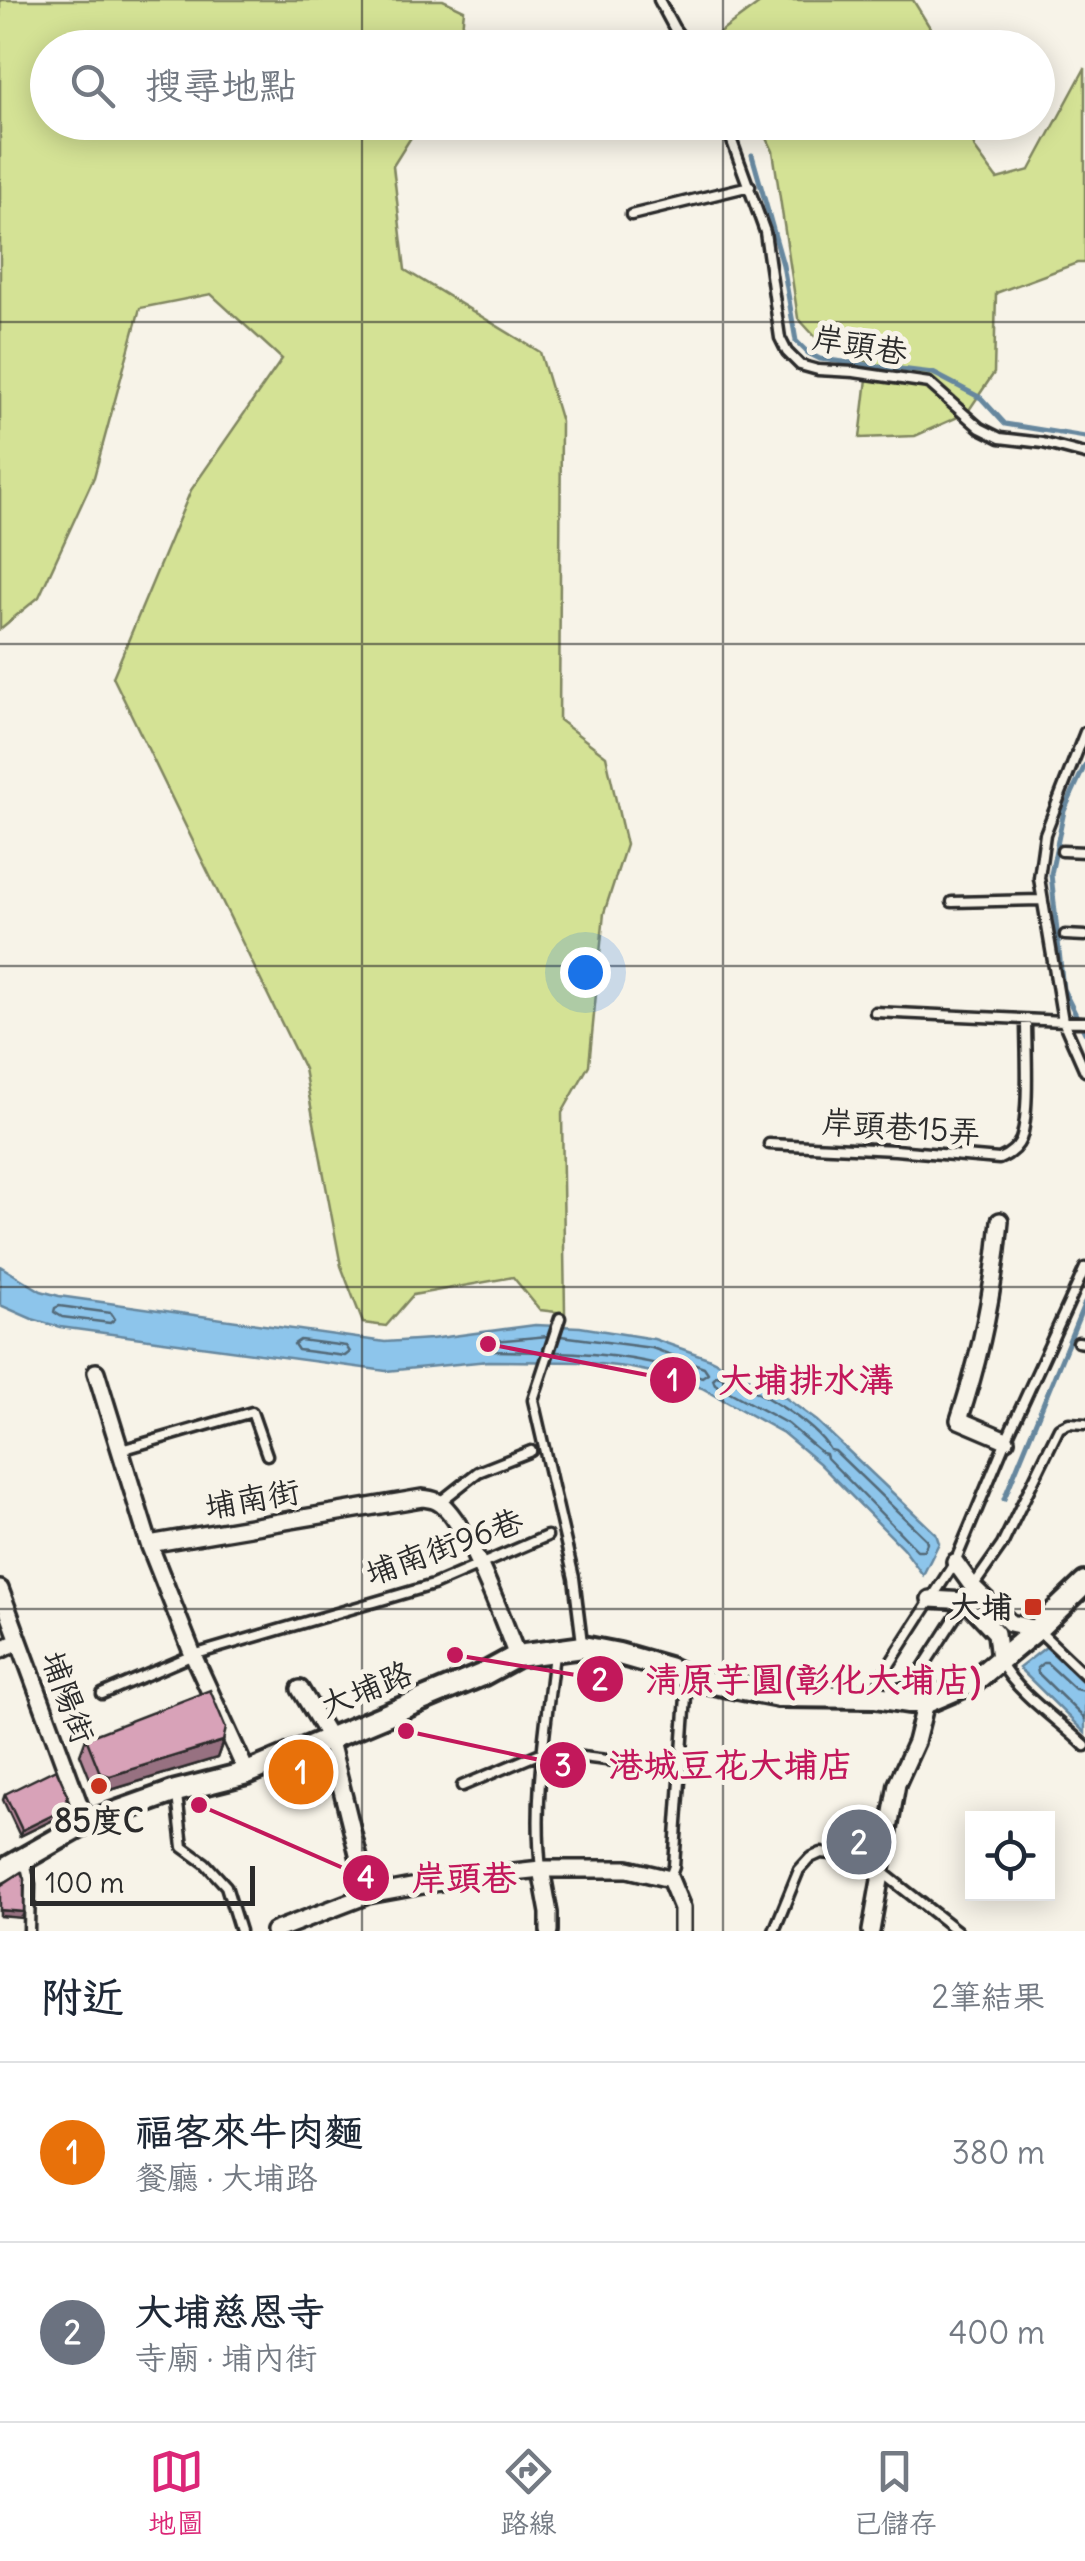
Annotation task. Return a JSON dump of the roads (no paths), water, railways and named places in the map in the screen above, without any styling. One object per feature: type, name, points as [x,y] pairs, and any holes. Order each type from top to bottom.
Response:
[{"type":"main road","name":"大埔路","points":[[0,1872],[86,1823],[176,1790],[247,1773],[484,1674],[517,1656],[583,1648],[668,1668],[688,1678],[778,1696],[926,1702],[973,1682],[1085,1583]]},
{"type":"street","points":[[1000,1221],[982,1341],[959,1420],[1006,1440]]},
{"type":"street","points":[[96,1372],[149,1544],[193,1655],[247,1773]]},
{"type":"street","name":"埔南街","points":[[149,1544],[422,1498],[440,1502]]},
{"type":"street","points":[[440,1502],[480,1563],[517,1656]]},
{"type":"street","points":[[955,1562],[969,1594],[996,1634],[999,1658]]},
{"type":"street","name":"埔陽街","points":[[0,1588],[86,1823]]},
{"type":"street","points":[[930,1599],[969,1594],[1010,1623],[1036,1629]]},
{"type":"street","points":[[0,1650],[19,1641]]},
{"type":"street","points":[[300,1689],[330,1737],[368,1895]]},
{"type":"street","points":[[871,1931],[897,1784],[916,1742],[926,1702]]},
{"type":"street","points":[[541,1869],[549,1913],[548,1931]]},
{"type":"street","points":[[274,1931],[309,1923],[368,1895],[541,1869],[628,1869],[670,1879],[682,1908],[682,1931]]},
{"type":"lane","points":[[660,0],[676,30]]},
{"type":"lane","name":"岸頭巷","points":[[733,140],[765,232],[780,338],[800,365],[929,383],[980,428],[1000,438],[1043,442],[1085,454]]},
{"type":"lane","points":[[631,214],[750,186]]},
{"type":"lane","points":[[1085,732],[1045,834],[1039,878],[1062,1021],[1085,1071]]},
{"type":"lane","points":[[1062,850],[1085,852]]},
{"type":"lane","points":[[952,902],[1042,900]]},
{"type":"lane","points":[[1065,935],[1085,936]]},
{"type":"lane","points":[[875,1012],[1085,1022]]},
{"type":"lane","name":"岸頭巷15弄","points":[[769,1144],[999,1160],[1020,1142],[1026,1020]]},
{"type":"lane","points":[[876,1697],[882,1676],[955,1562],[1085,1268]]},
{"type":"lane","points":[[560,1318],[533,1400],[574,1578],[583,1648]]},
{"type":"lane","points":[[121,1450],[252,1412],[267,1455]]},
{"type":"lane","points":[[876,1697],[909,1685],[1002,1545],[1059,1428],[1069,1423],[1085,1424]]},
{"type":"lane","points":[[440,1502],[478,1472],[532,1451]]},
{"type":"lane","name":"埔南街96巷","points":[[102,1694],[193,1655],[433,1584],[547,1536]]},
{"type":"lane","points":[[1036,1629],[1085,1675]]},
{"type":"lane","points":[[541,1869],[538,1842],[543,1752],[555,1650]]},
{"type":"lane","points":[[999,1658],[1011,1681],[1085,1746]]},
{"type":"lane","points":[[670,1879],[688,1678]]},
{"type":"lane","points":[[462,1786],[543,1752],[622,1762]]},
{"type":"lane","points":[[176,1790],[182,1847],[205,1863],[226,1886],[240,1931]]},
{"type":"lane","points":[[774,1931],[799,1870],[821,1853],[882,1872],[957,1931]]},
{"type":"lane","points":[[24,1857],[30,1884],[28,1931]]},
{"type":"water","points":[[0,1266],[41,1291],[59,1296],[385,1342],[535,1325],[580,1327],[654,1339],[708,1358],[779,1393],[817,1421],[936,1534],[939,1543],[923,1575],[903,1548],[819,1463],[783,1433],[702,1388],[667,1375],[581,1362],[488,1361],[386,1371],[60,1327],[0,1305]]},
{"type":"water","points":[[1046,1647],[1085,1684],[1085,1733],[1019,1668]]},
{"type":"waterway","points":[[752,155],[783,265],[796,341],[808,353],[820,359],[933,373],[981,398],[1005,424],[1085,437]]},
{"type":"waterway","points":[[1085,765],[1064,811],[1051,874],[1063,989],[1085,1033]]},
{"type":"waterway","points":[[1004,1499],[1085,1302]]},
{"type":"place","name":"大埔排水溝","points":[[488,1344]]},
{"type":"place","name":"大埔","points":[[1033,1607]]},
{"type":"place","name":"清原芋圓(彰化大埔店)","points":[[455,1655]]},
{"type":"place","name":"港城豆花大埔店","points":[[406,1731]]},
{"type":"place","name":"福客來牛肉麵","points":[[301,1772]]},
{"type":"place","name":"85度C","points":[[99,1786]]},
{"type":"place","name":"岸頭巷","points":[[199,1805]]},
{"type":"place","name":"大埔慈恩寺","points":[[859,1842]]}]
